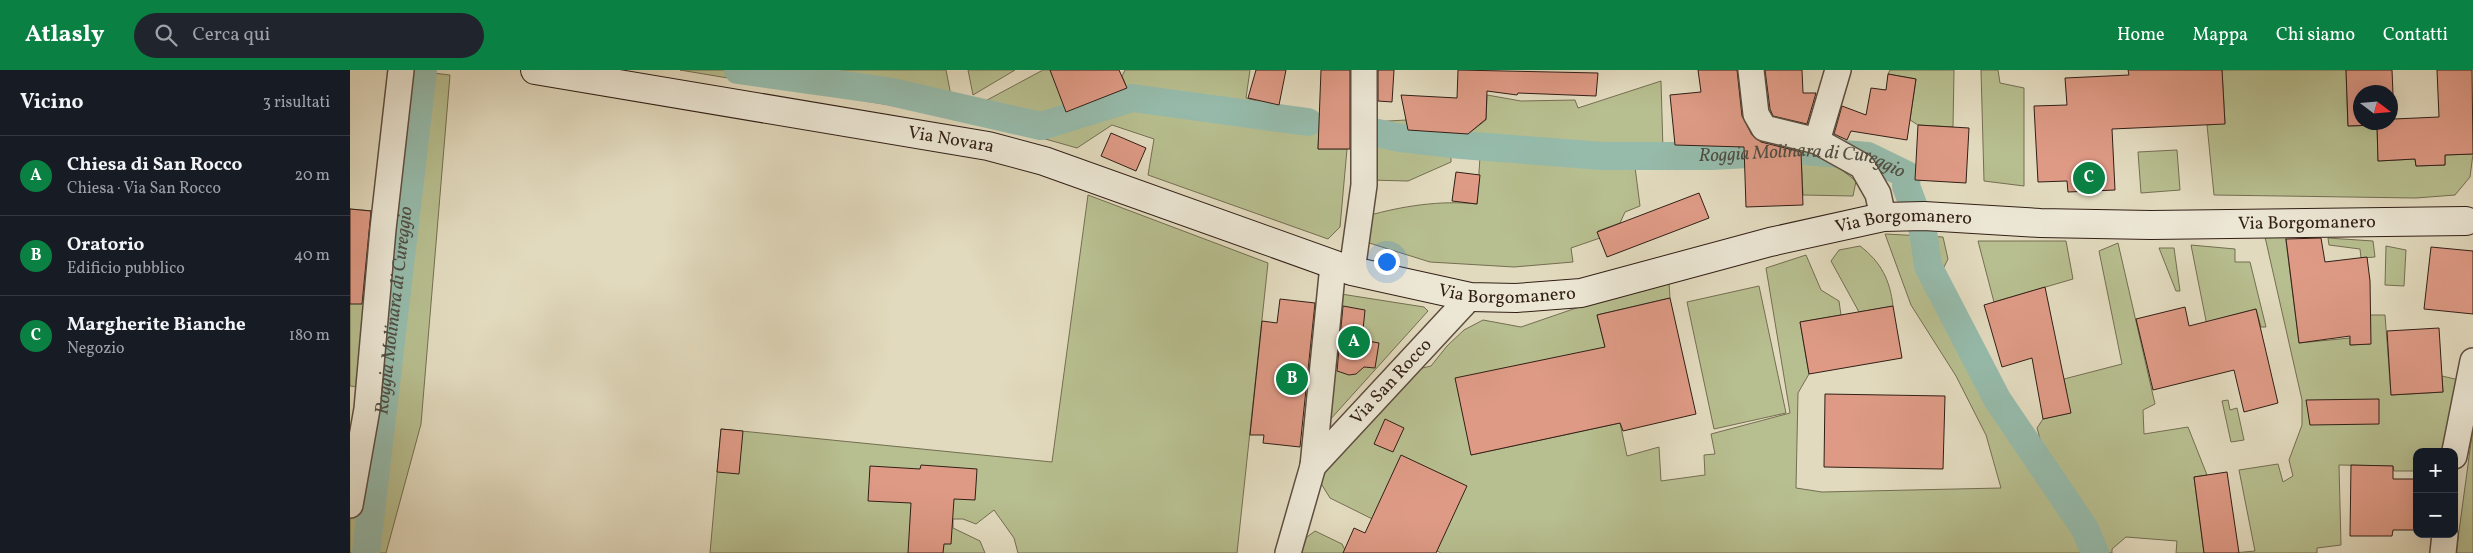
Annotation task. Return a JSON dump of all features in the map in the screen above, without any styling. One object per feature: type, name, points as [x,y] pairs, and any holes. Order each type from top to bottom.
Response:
[{"type":"main road","name":"Via Novara","points":[[535,70],[988,146],[1044,161],[1343,268]]},
{"type":"main road","name":"Via Borgomanero","points":[[1343,268],[1470,297],[1516,298],[1581,293],[1770,242],[1903,217],[2040,223],[2151,225],[2471,221]]},
{"type":"street","points":[[350,505],[366,409],[400,70]]},
{"type":"street","name":"Via San Rocco","points":[[1288,553],[1314,466],[1343,268],[1364,185],[1364,70]]},
{"type":"street","points":[[1751,70],[1756,114],[1764,128],[1823,144],[1862,166],[1878,194],[1903,217]]},
{"type":"street","points":[[1823,144],[1838,70]]},
{"type":"street","name":"Via San Rocco","points":[[1314,466],[1470,297]]},
{"type":"street","points":[[2456,448],[2473,361]]},
{"type":"street","points":[[2443,553],[2445,538]]},
{"type":"green space","points":[[408,70],[450,75],[421,424],[386,553],[350,553],[350,476],[368,478]]},
{"type":"green space","points":[[680,70],[946,70],[955,116]]},
{"type":"green space","points":[[968,70],[1015,70],[973,95]]},
{"type":"green space","points":[[1043,70],[1050,70],[1067,112],[1127,88],[1122,76],[1125,70],[1250,70],[1246,98],[1271,105],[1320,114],[1318,149],[1347,149],[1340,227],[1328,239],[1148,175],[1154,139],[1112,125],[1077,148],[975,119],[976,106]]},
{"type":"green space","points":[[1890,70],[1954,70],[1953,127],[1918,125],[1910,120],[1916,79],[1888,74]]},
{"type":"green space","points":[[1981,70],[1998,70],[2000,83],[2024,88],[2024,186],[1984,181]]},
{"type":"green space","points":[[2222,70],[2346,70],[2348,126],[2353,126],[2353,130],[2377,130],[2378,161],[2415,159],[2416,166],[2445,165],[2445,155],[2473,154],[2470,177],[2455,195],[2416,198],[2214,195],[2207,125],[2225,123]]},
{"type":"green space","points":[[1661,81],[1663,150],[1680,151],[1683,168],[1635,167],[1640,206],[1625,212],[1620,223],[1598,231],[1600,238],[1571,248],[1573,262],[1514,267],[1430,262],[1366,242],[1367,216],[1394,209],[1422,205],[1477,204],[1481,141],[1451,147],[1451,162],[1408,181],[1369,180],[1371,122],[1406,120],[1408,130],[1468,134],[1486,120],[1487,95],[1521,101],[1575,100],[1578,108]]},
{"type":"green space","points":[[1770,141],[1810,145],[1856,181],[1853,196],[1803,195],[1801,155],[1770,156]]},
{"type":"green space","points":[[2177,150],[2180,190],[2141,193],[2138,152]]},
{"type":"green space","points":[[1088,195],[1268,263],[1237,553],[1018,553],[1014,538],[994,510],[976,524],[963,519],[953,519],[953,528],[980,541],[985,553],[710,553],[721,429],[1052,462]]},
{"type":"green space","points":[[350,209],[373,211],[360,387],[350,386]]},
{"type":"green space","points":[[2285,233],[2299,343],[2350,338],[2350,345],[2370,344],[2370,315],[2385,315],[2391,395],[2443,392],[2442,376],[2459,380],[2448,448],[2413,448],[2413,471],[2394,471],[2393,466],[2339,465],[2341,545],[2317,548],[2317,553],[2233,553],[2255,551],[2239,470],[2278,464],[2283,482],[2293,476],[2289,460],[2302,425],[2302,400],[2265,237]]},
{"type":"green space","points":[[1885,234],[1943,237],[1948,259],[1939,277],[1950,319],[1989,401],[2021,439],[2067,519],[2085,507],[2044,453],[2037,428],[2043,419],[2070,413],[2064,379],[2122,364],[2099,251],[2118,243],[2155,404],[2143,410],[2144,434],[2188,427],[2207,475],[2194,477],[2204,553],[2176,553],[2177,541],[2126,537],[2112,549],[2112,553],[1441,553],[1330,498],[1317,477],[1414,370],[1431,366],[1447,346],[1464,330],[1483,320],[1521,327],[1585,305],[1669,283],[1670,298],[1597,315],[1605,347],[1471,455],[1620,423],[1627,456],[1659,447],[1661,481],[1705,475],[1704,455],[1715,454],[1711,434],[1790,413],[1766,268],[1806,255],[1821,290],[1839,301],[1841,315],[1800,322],[1809,374],[1798,393],[1796,488],[1822,492],[2001,488],[1986,435],[1956,376],[1911,305]]},
{"type":"green space","points":[[2328,238],[2373,241],[2375,257],[2361,258],[2360,249],[2329,245]]},
{"type":"green space","points":[[1978,241],[2066,241],[2073,279],[1994,302]]},
{"type":"green space","points":[[2191,245],[2235,249],[2235,262],[2250,262],[2266,327],[2261,327],[2256,309],[2222,318],[2214,361]]},
{"type":"green space","points":[[1860,246],[1874,258],[1883,272],[1890,288],[1893,306],[1859,312],[1831,261],[1839,250]]},
{"type":"green space","points":[[2386,246],[2406,250],[2404,286],[2385,285]]},
{"type":"green space","points":[[2159,248],[2174,248],[2180,291],[2176,291]]},
{"type":"green space","points":[[1759,286],[1786,413],[1714,429],[1687,302]]},
{"type":"green space","points":[[1341,294],[1424,307],[1428,311],[1328,422]]},
{"type":"green space","points":[[2228,400],[2230,410],[2237,408],[2244,440],[2231,442],[2222,401]]},
{"type":"green space","points":[[2473,428],[2473,553],[2456,553]]},
{"type":"green space","points":[[1315,531],[1342,544],[1345,550],[1343,553],[1294,553],[1295,546]]},
{"type":"building","points":[[1050,70],[1119,70],[1127,88],[1066,112]]},
{"type":"building","points":[[1256,70],[1286,70],[1279,105],[1248,98]]},
{"type":"building","points":[[1321,70],[1350,70],[1350,149],[1318,149]]},
{"type":"building","points":[[1378,70],[1394,70],[1392,102],[1378,101]]},
{"type":"building","points":[[1458,70],[1598,73],[1596,96],[1518,93],[1517,95],[1487,91],[1486,119],[1468,134],[1408,130],[1401,95],[1457,98]]},
{"type":"building","points":[[1698,70],[1737,70],[1742,116],[1752,135],[1761,142],[1801,152],[1803,205],[1746,207],[1744,147],[1675,145],[1670,95],[1701,92]]},
{"type":"building","points":[[1765,70],[1802,70],[1803,93],[1816,93],[1807,124],[1773,116],[1770,109]]},
{"type":"building","points":[[2128,70],[2222,70],[2225,124],[2112,129],[2115,190],[2068,192],[2067,181],[2038,182],[2034,106],[2067,105],[2065,78],[2129,75]]},
{"type":"building","points":[[2346,70],[2392,70],[2393,85],[2353,85],[2353,126],[2348,126]]},
{"type":"building","points":[[2437,70],[2472,70],[2473,154],[2445,155],[2445,165],[2416,166],[2415,159],[2378,161],[2377,130],[2398,130],[2398,119],[2439,117]]},
{"type":"building","points":[[1888,74],[1916,79],[1907,140],[1851,131],[1847,140],[1834,134],[1842,106],[1866,115],[1871,88],[1886,90]]},
{"type":"building","points":[[1918,125],[1969,128],[1966,183],[1915,180]]},
{"type":"building","points":[[1111,133],[1146,148],[1136,171],[1101,156]]},
{"type":"building","points":[[1456,172],[1480,175],[1477,204],[1452,201]]},
{"type":"building","points":[[1699,193],[1709,218],[1607,257],[1597,232]]},
{"type":"building","points":[[350,209],[371,211],[362,304],[350,304]]},
{"type":"building","points":[[2321,238],[2325,262],[2367,257],[2370,281],[2371,344],[2350,345],[2350,336],[2299,343],[2286,239]]},
{"type":"building","points":[[2431,247],[2473,251],[2473,314],[2424,309]]},
{"type":"building","points":[[2045,287],[2071,413],[2043,419],[2032,358],[2002,367],[1984,305]]},
{"type":"building","points":[[1670,298],[1696,414],[1623,431],[1620,423],[1471,455],[1455,378],[1605,347],[1597,315]]},
{"type":"building","points":[[1280,299],[1315,303],[1300,447],[1263,443],[1264,435],[1250,435],[1262,321],[1277,323]]},
{"type":"building","points":[[1343,306],[1365,310],[1362,340],[1379,343],[1375,368],[1364,367],[1356,374],[1349,375],[1337,371]]},
{"type":"building","points":[[1893,306],[1902,358],[1809,374],[1800,322]]},
{"type":"building","points":[[2185,307],[2189,326],[2256,309],[2278,403],[2244,412],[2234,370],[2153,390],[2136,319]]},
{"type":"building","points":[[2439,328],[2443,392],[2391,395],[2387,331]]},
{"type":"building","points":[[1825,394],[1945,396],[1943,469],[1824,467]]},
{"type":"building","points":[[2379,399],[2379,424],[2310,425],[2306,400]]},
{"type":"building","points":[[1385,419],[1404,428],[1393,452],[1374,444]]},
{"type":"building","points":[[721,429],[743,431],[739,474],[717,472]]},
{"type":"building","points":[[1401,455],[1467,486],[1436,553],[1343,553],[1354,528],[1365,533]]},
{"type":"building","points":[[921,465],[977,469],[975,500],[954,499],[951,544],[944,544],[943,553],[908,553],[911,503],[868,501],[870,466],[920,469]]},
{"type":"building","points":[[2351,465],[2393,466],[2393,479],[2413,479],[2413,530],[2393,530],[2392,536],[2350,536]]},
{"type":"building","points":[[2227,472],[2239,553],[2204,553],[2194,477]]},
{"type":"waterway","name":"Roggia Molinara di Cureggio","points":[[366,553],[423,70]]},
{"type":"waterway","name":"Roggia Molinara di Cureggio","points":[[738,70],[887,91],[1041,126],[1132,98],[1308,122]]},
{"type":"waterway","name":"Roggia Molinara di Cureggio","points":[[1359,129],[1400,138],[1461,145],[1602,156],[1713,156],[1804,151],[1868,156],[1907,175],[1906,186],[1923,231],[1928,266],[1997,399],[2085,529],[2095,553]]},
{"type":"place","name":"Margherite Bianche","points":[[2089,178]]},
{"type":"place","name":"Chiesa di San Rocco","points":[[1354,342]]},
{"type":"place","name":"Oratorio","points":[[1292,379]]}]
